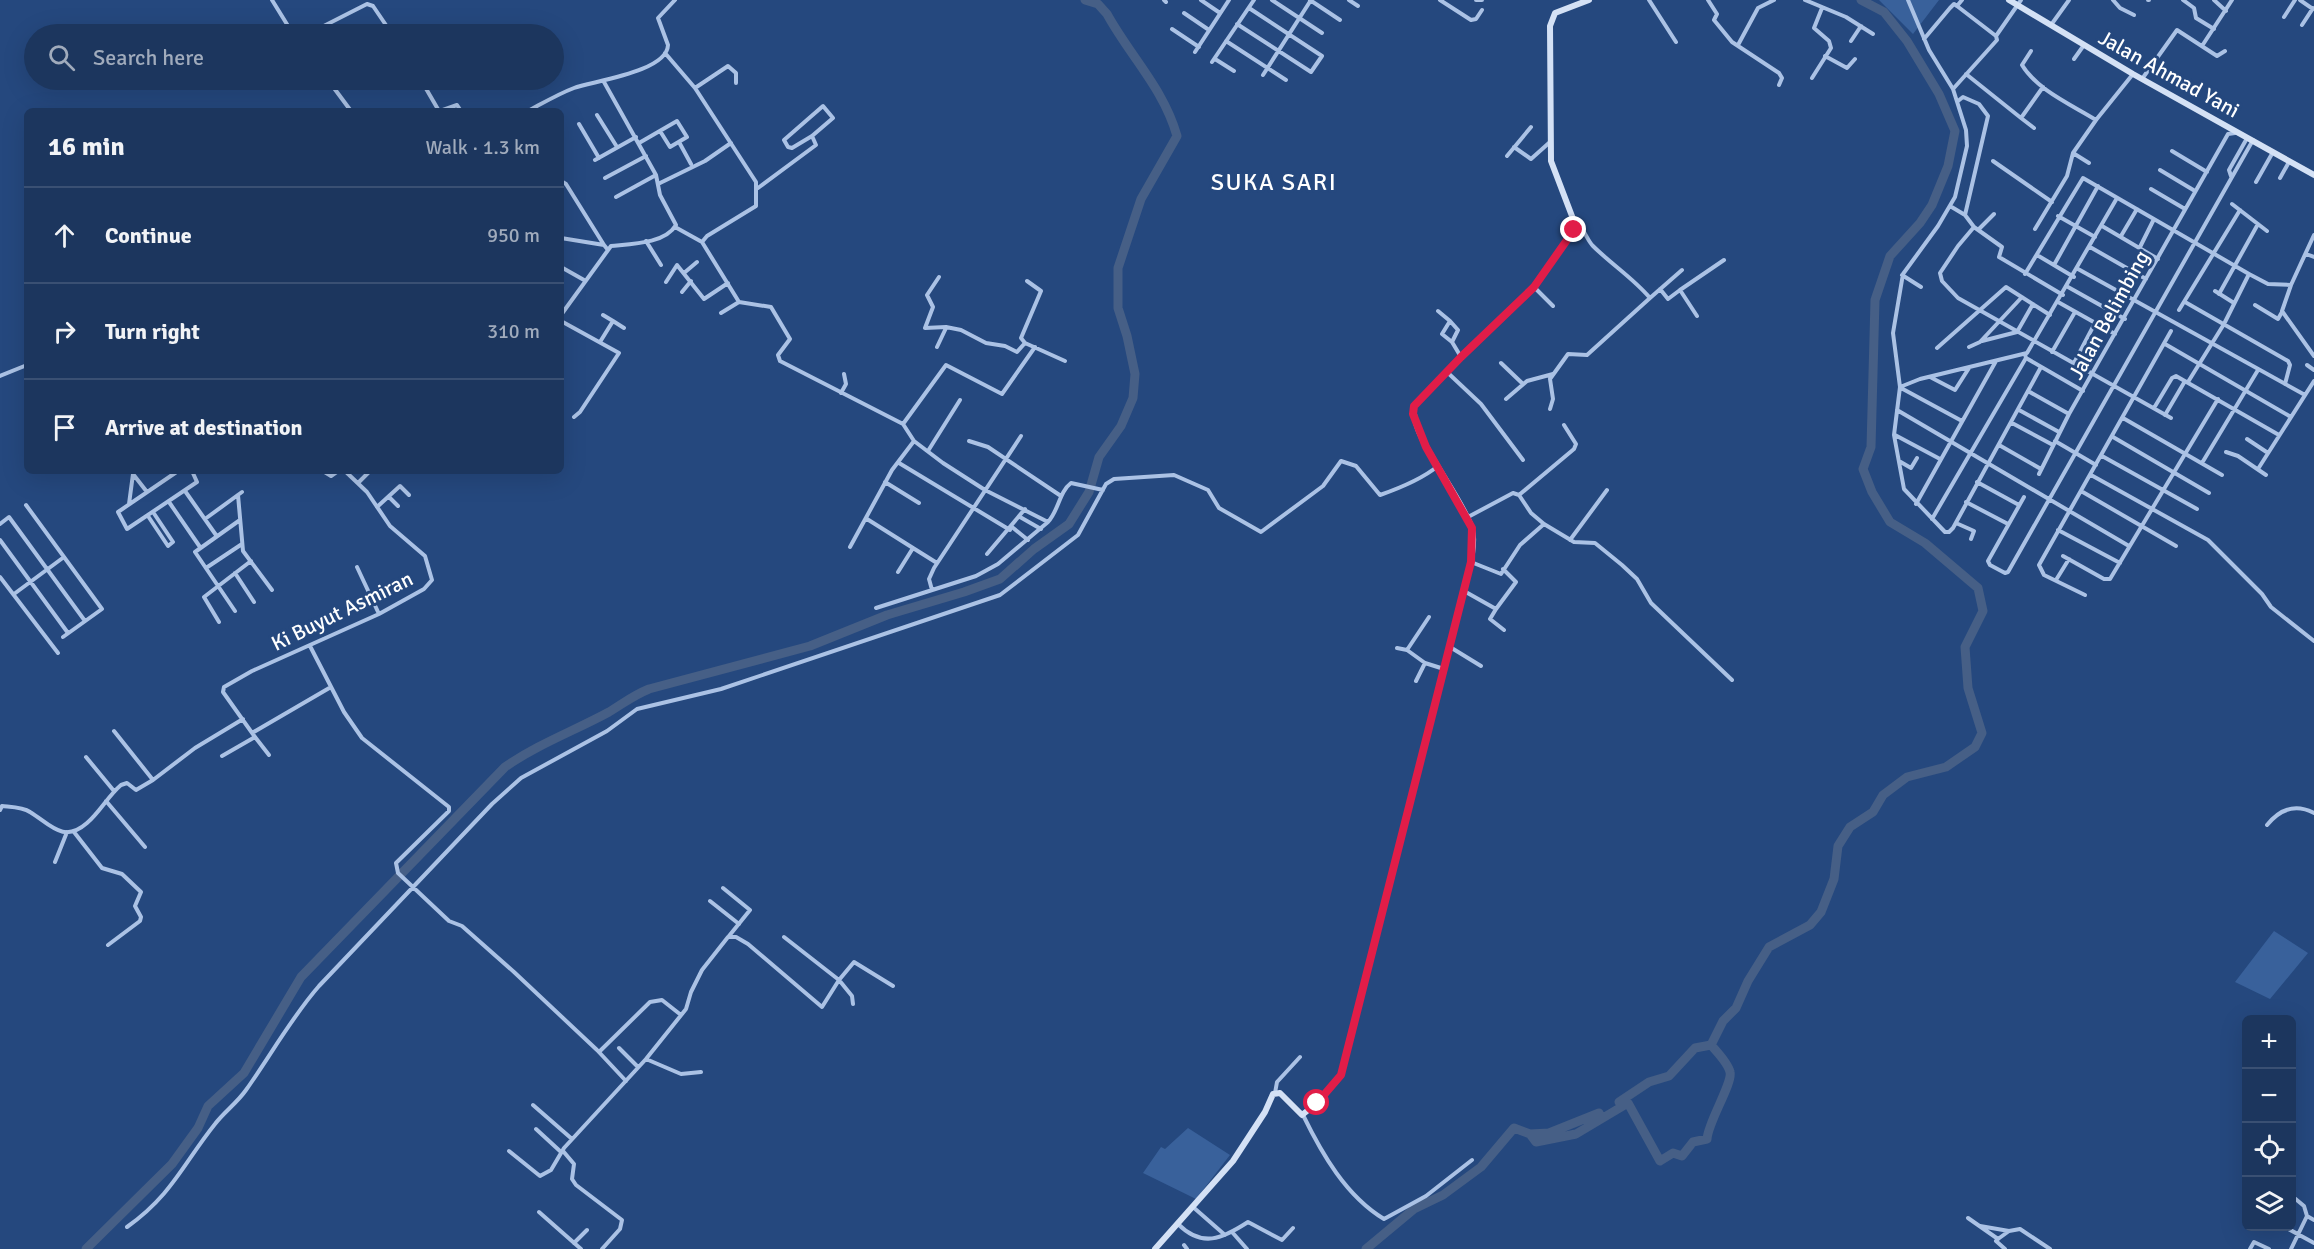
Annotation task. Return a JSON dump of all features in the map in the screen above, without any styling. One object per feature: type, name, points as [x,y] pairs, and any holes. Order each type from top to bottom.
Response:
[{"type":"street","points":[[272,0],[288,24]]},
{"type":"street","points":[[534,108],[576,87],[604,82],[635,72],[664,53],[668,45],[658,18],[675,0]]},
{"type":"street","points":[[1201,0],[1220,13]]},
{"type":"street","points":[[1195,52],[1229,0]]},
{"type":"street","points":[[1234,71],[1213,60],[1254,0]]},
{"type":"street","points":[[1272,0],[1322,33]]},
{"type":"street","points":[[1263,75],[1310,0],[1340,20]]},
{"type":"street","points":[[1349,0],[1359,6]]},
{"type":"street","points":[[1440,0],[1471,20],[1476,19],[1482,10]]},
{"type":"street","points":[[1476,0],[1482,0]]},
{"type":"street","points":[[1589,0],[1555,13],[1551,20],[1551,161],[1575,224],[1582,228],[1594,247],[1632,278],[1650,298]]},
{"type":"street","points":[[1649,0],[1676,42]]},
{"type":"street","points":[[1708,0],[1717,14],[1714,20],[1729,39],[1779,74],[1782,78],[1779,85]]},
{"type":"street","points":[[1738,45],[1758,8],[1774,0]]},
{"type":"street","points":[[1805,0],[1874,34]]},
{"type":"street","points":[[1908,0],[1924,39],[1953,89],[1966,130],[1967,146],[1955,197],[1938,226],[1902,275],[1893,333],[1900,387],[1894,435],[1904,489],[1916,504],[1947,533],[1956,523],[2042,368]]},
{"type":"street","points":[[1958,6],[1962,0]]},
{"type":"street","name":"Jalan Ahmad Yani","points":[[2009,0],[2020,2],[2051,25],[2133,74],[2250,141],[2314,174]]},
{"type":"street","points":[[2051,25],[2069,0]]},
{"type":"street","points":[[2113,0],[2120,8],[2134,15]]},
{"type":"street","points":[[2182,0],[2194,8],[2196,18],[2214,29]]},
{"type":"street","points":[[2214,0],[2226,11]]},
{"type":"street","points":[[2202,46],[2232,0]]},
{"type":"street","points":[[2284,17],[2295,0]]},
{"type":"street","points":[[2300,0],[2313,9],[2302,25]]},
{"type":"street","points":[[1953,89],[1996,40],[1996,36],[2020,2]]},
{"type":"street","points":[[328,24],[367,4],[373,6],[385,24]]},
{"type":"street","points":[[1924,39],[1952,6],[1958,6],[1996,36]]},
{"type":"street","points":[[1237,24],[1311,72],[1322,56],[1249,8]]},
{"type":"street","points":[[1812,78],[1831,44],[1814,28],[1822,8]]},
{"type":"street","points":[[1184,13],[1209,30]]},
{"type":"street","points":[[1851,41],[1861,26]]},
{"type":"street","points":[[1172,29],[1198,47]]},
{"type":"street","points":[[2142,79],[2177,30],[2219,56],[2225,51]]},
{"type":"street","points":[[1226,41],[1286,80]]},
{"type":"street","points":[[2074,59],[2084,45]]},
{"type":"street","points":[[2031,51],[2022,67],[2043,87],[2096,120]]},
{"type":"street","points":[[664,53],[695,88],[758,188],[755,208],[707,236],[702,242]]},
{"type":"street","points":[[1825,56],[1846,68],[1855,59]]},
{"type":"street","points":[[695,88],[728,66],[736,73],[736,83]]},
{"type":"street","points":[[1966,74],[2034,128]]},
{"type":"street","points":[[2035,229],[2069,172],[2073,153],[2133,74]]},
{"type":"street","points":[[564,310],[584,280],[612,245],[646,241],[670,232],[675,227],[675,221],[660,195],[656,175],[604,82]]},
{"type":"street","points":[[2020,118],[2043,87]]},
{"type":"street","points":[[335,90],[349,108]]},
{"type":"street","points":[[427,90],[437,108]]},
{"type":"street","points":[[1958,101],[1963,97],[1972,99],[1988,116],[1975,182],[1965,215]]},
{"type":"street","points":[[823,106],[832,119],[812,136],[792,148],[788,147],[784,140],[823,106]]},
{"type":"street","points":[[597,115],[617,147]]},
{"type":"street","points":[[639,143],[677,121],[687,137],[670,147],[660,131]]},
{"type":"street","points":[[579,124],[597,159],[636,137]]},
{"type":"street","points":[[1507,156],[1531,127]]},
{"type":"street","name":"Jalan Belimbing","points":[[2039,474],[2069,414],[2125,319],[2229,132],[2250,141]]},
{"type":"street","points":[[758,188],[815,146],[812,136]]},
{"type":"street","points":[[2024,497],[1988,562],[2006,573],[2196,242],[2250,141]]},
{"type":"street","points":[[679,142],[691,164]]},
{"type":"street","points":[[1514,147],[1531,159],[1550,142]]},
{"type":"street","points":[[658,184],[731,144]]},
{"type":"street","points":[[2172,151],[2207,172]]},
{"type":"street","points":[[2256,183],[2273,152]]},
{"type":"street","points":[[2073,153],[2089,163]]},
{"type":"street","points":[[605,178],[646,156]]},
{"type":"street","points":[[1993,161],[2052,202]]},
{"type":"street","points":[[2280,178],[2290,161]]},
{"type":"street","points":[[2160,170],[2195,191]]},
{"type":"street","points":[[616,197],[656,175]]},
{"type":"street","points":[[2025,274],[2082,178],[2268,284],[2291,285]]},
{"type":"street","points":[[564,183],[608,250]]},
{"type":"street","points":[[2054,265],[2078,226],[2098,186]]},
{"type":"street","points":[[2151,189],[2185,209]]},
{"type":"street","points":[[1932,519],[2118,198]]},
{"type":"street","points":[[2232,204],[2267,231]]},
{"type":"street","points":[[1950,206],[1965,215],[1974,227],[2002,248],[1999,257],[2063,295]]},
{"type":"street","points":[[2121,236],[2137,209]]},
{"type":"street","points":[[2179,310],[2240,210]]},
{"type":"street","points":[[1979,230],[1994,214]]},
{"type":"street","points":[[2058,216],[2095,237]]},
{"type":"street","points":[[2140,247],[2154,219]]},
{"type":"street","points":[[1302,1115],[1317,1103],[1341,1075],[1471,562],[1473,540],[1467,517],[1426,447],[1413,410],[1417,402],[1447,371],[1534,287],[1561,252],[1575,224]]},
{"type":"street","points":[[2234,303],[2217,292],[2236,266],[2258,224]]},
{"type":"street","points":[[2102,226],[2158,259]]},
{"type":"street","points":[[675,227],[702,242],[739,302]]},
{"type":"street","points":[[1974,227],[1958,246],[1940,276],[1962,301],[1983,310],[2034,343],[2171,418]]},
{"type":"street","points":[[2256,305],[2278,319],[2314,235]]},
{"type":"street","points":[[564,238],[604,245]]},
{"type":"street","points":[[646,241],[661,265]]},
{"type":"street","points":[[2090,247],[2146,279]]},
{"type":"street","points":[[2306,254],[2314,257]]},
{"type":"street","points":[[2037,255],[2074,277]]},
{"type":"street","points":[[1660,289],[1668,299],[1724,260]]},
{"type":"street","points":[[684,273],[697,262]]},
{"type":"street","points":[[666,282],[677,265],[704,299],[728,284]]},
{"type":"street","points":[[564,269],[584,280]]},
{"type":"street","points":[[2078,269],[2305,395]]},
{"type":"street","points":[[1550,409],[1553,399],[1550,382],[1553,374],[1569,353],[1586,355],[1682,270]]},
{"type":"street","points":[[2165,415],[2224,324],[2249,274]]},
{"type":"street","points":[[1902,275],[1921,287]]},
{"type":"street","points":[[939,277],[927,295],[933,307],[924,326],[929,329],[946,327],[965,331],[986,343],[1005,346],[1017,352],[1025,343]]},
{"type":"street","points":[[682,292],[691,280]]},
{"type":"street","points":[[1027,281],[1041,291],[1021,338],[1025,343],[1065,361]]},
{"type":"street","points":[[2068,286],[2125,319]]},
{"type":"street","points":[[1534,287],[1553,306]]},
{"type":"street","points":[[1937,348],[1983,310],[2006,287],[2050,315]]},
{"type":"street","points":[[1680,290],[1697,315]]},
{"type":"street","points":[[696,302],[701,295]]},
{"type":"street","points":[[1980,342],[2022,297]]},
{"type":"street","points":[[721,313],[739,302],[771,307],[789,337],[778,359],[903,424],[914,441],[985,490],[1048,522]]},
{"type":"street","points":[[2058,302],[2115,334]]},
{"type":"street","points":[[2185,302],[2288,361],[2285,384]]},
{"type":"street","points":[[1970,347],[2017,332],[2033,304]]},
{"type":"street","points":[[1438,311],[1458,329],[1452,342]]},
{"type":"street","points":[[2282,311],[2314,356]]},
{"type":"street","points":[[2052,352],[2075,312]]},
{"type":"street","points":[[603,315],[624,328]]},
{"type":"street","points":[[600,342],[614,321]]},
{"type":"street","points":[[1450,321],[1442,334],[1452,342],[1461,357]]},
{"type":"street","points":[[564,323],[618,351],[618,355],[574,417]]},
{"type":"street","points":[[2073,365],[2095,323]]},
{"type":"street","points":[[937,346],[946,327]]},
{"type":"street","points":[[2085,595],[2044,575],[2039,569],[2058,530],[2113,437],[2171,331]]},
{"type":"street","points":[[2164,344],[2200,362],[2291,417]]},
{"type":"street","points":[[903,424],[946,365],[1002,394],[1035,347]]},
{"type":"street","points":[[1900,387],[1970,367],[2026,356],[2042,368],[2083,391]]},
{"type":"street","points":[[1916,504],[1996,361]]},
{"type":"street","points":[[1501,363],[1523,384]]},
{"type":"street","points":[[2307,365],[2314,370]]},
{"type":"street","points":[[0,376],[24,366]]},
{"type":"street","points":[[1932,377],[1955,390],[1970,367]]},
{"type":"street","points":[[2202,463],[2258,370]]},
{"type":"street","points":[[1447,371],[1473,395],[1523,460]]},
{"type":"street","points":[[841,393],[846,384],[844,374]]},
{"type":"street","points":[[1506,399],[1534,377],[1553,374]]},
{"type":"street","points":[[2154,408],[2172,378],[2176,376],[2280,435]]},
{"type":"street","points":[[2258,469],[2314,381]]},
{"type":"street","points":[[1900,387],[1962,421]]},
{"type":"street","points":[[2028,391],[2069,414]]},
{"type":"street","points":[[2063,556],[2106,580],[2111,578],[2218,399]]},
{"type":"street","points":[[928,451],[960,400]]},
{"type":"street","points":[[1897,410],[2130,546]]},
{"type":"street","points":[[2019,410],[2059,432]]},
{"type":"street","points":[[2123,418],[2222,475]]},
{"type":"street","points":[[2012,423],[2096,465]]},
{"type":"street","points":[[1520,495],[1576,446],[1564,425]]},
{"type":"street","points":[[1894,435],[1940,459]]},
{"type":"street","points":[[932,590],[929,579],[937,563],[1021,436]]},
{"type":"street","points":[[2113,437],[2209,493]]},
{"type":"street","points":[[2247,439],[2268,453]]},
{"type":"street","points":[[850,547],[885,482],[914,441]]},
{"type":"street","points":[[969,441],[988,447],[1004,460],[1062,495]]},
{"type":"street","points":[[1999,445],[2041,469]]},
{"type":"street","points":[[2226,452],[2238,456],[2266,475]]},
{"type":"street","points":[[2102,456],[2197,510]]},
{"type":"street","points":[[1899,460],[1911,468],[1917,458]]},
{"type":"street","points":[[127,1227],[157,1203],[174,1184],[216,1122],[245,1091],[300,1008],[409,886],[513,783],[607,731],[636,709],[720,689],[1000,595],[1078,535],[1106,484],[1121,477],[1148,478],[1174,475],[1208,490],[1217,507],[1259,532],[1319,489],[1341,461],[1356,466],[1380,495],[1413,479],[1422,478],[1438,466]]},
{"type":"street","points":[[899,463],[1028,540]]},
{"type":"street","points":[[129,505],[133,474],[147,492]]},
{"type":"street","points":[[174,474],[118,513],[127,529],[198,481],[194,474]]},
{"type":"street","name":"Ki Buyut Asmiran","points":[[269,755],[223,692],[224,687],[250,672],[379,614],[424,589],[433,576],[425,556],[390,526],[378,507],[348,474]]},
{"type":"street","points":[[358,483],[367,474]]},
{"type":"street","points":[[2091,475],[2208,540],[2262,594],[2271,607],[2314,641]]},
{"type":"street","points":[[885,482],[919,503]]},
{"type":"street","points":[[1977,482],[2019,505]]},
{"type":"street","points":[[876,608],[983,572],[1028,540],[1048,522],[1071,483],[1102,490]]},
{"type":"street","points":[[378,507],[400,486],[409,495]]},
{"type":"street","points":[[1570,540],[1607,490]]},
{"type":"street","points":[[185,491],[216,535]]},
{"type":"street","points":[[2081,491],[2176,546]]},
{"type":"street","points":[[1467,517],[1513,493],[1520,495],[1531,513],[1544,524],[1570,540],[1594,543],[1622,565],[1637,579],[1651,603],[1732,680]]},
{"type":"street","points":[[205,519],[240,494],[242,544],[272,590]]},
{"type":"street","points":[[389,497],[398,507]]},
{"type":"street","points":[[169,502],[200,547]]},
{"type":"street","points":[[1966,502],[2008,524]]},
{"type":"street","points":[[26,505],[102,609],[63,637]]},
{"type":"street","points":[[987,554],[1025,509]]},
{"type":"street","points":[[148,516],[168,546],[173,542],[153,512]]},
{"type":"street","points":[[0,524],[9,517],[85,621]]},
{"type":"street","points":[[1020,517],[1041,529]]},
{"type":"street","points":[[867,519],[937,563]]},
{"type":"street","points":[[235,611],[195,552],[240,520]]},
{"type":"street","points":[[1956,523],[1974,531],[1971,539]]},
{"type":"street","points":[[1471,562],[1498,574],[1520,545],[1544,524]]},
{"type":"street","points":[[2058,530],[2120,564]]},
{"type":"street","points":[[0,540],[68,633]]},
{"type":"street","points":[[206,568],[242,544]]},
{"type":"street","points":[[898,572],[913,548]]},
{"type":"street","points":[[14,594],[64,556]]},
{"type":"street","points":[[2056,580],[2069,559]]},
{"type":"street","points":[[219,622],[203,598],[251,561]]},
{"type":"street","points":[[357,567],[379,614]]},
{"type":"street","points":[[1503,569],[1516,582],[1490,619],[1504,630]]},
{"type":"street","points":[[235,573],[254,602]]},
{"type":"street","points":[[0,577],[58,653]]},
{"type":"street","points":[[1464,591],[1496,609]]},
{"type":"street","points":[[1407,650],[1429,617]]},
{"type":"street","points":[[310,646],[331,687],[362,738],[449,807],[449,811],[396,863],[398,873],[409,886],[449,921],[462,926],[488,948],[599,1052],[626,1081]]},
{"type":"street","points":[[1449,647],[1481,666]]},
{"type":"street","points":[[1397,648],[1407,650],[1425,663],[1444,669]]},
{"type":"street","points":[[1416,681],[1425,663]]},
{"type":"street","points":[[222,756],[331,687]]},
{"type":"street","points":[[0,810],[2,806],[26,810],[48,827],[67,832],[74,831],[87,823],[114,791],[124,783],[136,790],[195,748],[243,719]]},
{"type":"street","points":[[114,730],[153,780]]},
{"type":"street","points":[[86,757],[114,791]]},
{"type":"street","points":[[106,801],[145,847]]},
{"type":"street","points":[[2267,825],[2279,811],[2298,808],[2314,813]]},
{"type":"street","points":[[74,831],[102,868],[122,874],[141,892],[135,906],[141,917],[140,921],[108,945]]},
{"type":"street","points":[[55,862],[67,832]]},
{"type":"street","points":[[509,1151],[542,1176],[551,1170],[572,1139],[646,1059],[681,1015],[702,970],[750,910],[723,888]]},
{"type":"street","points":[[710,901],[739,924]]},
{"type":"street","points":[[728,937],[736,936],[748,944],[822,1007],[849,965],[856,962],[893,986]]},
{"type":"street","points":[[784,937],[839,980],[852,996],[853,1004]]},
{"type":"street","points":[[599,1052],[650,1002],[662,1000],[681,1015]]},
{"type":"street","points":[[619,1048],[638,1067]]},
{"type":"street","points":[[1155,1249],[1233,1161],[1275,1093],[1278,1082],[1300,1058]]},
{"type":"street","points":[[646,1059],[681,1074],[701,1072]]},
{"type":"street","points":[[1275,1093],[1282,1095],[1302,1115],[1322,1152],[1354,1195],[1366,1208],[1384,1219],[1425,1196],[1472,1160]]},
{"type":"street","points":[[533,1105],[572,1139]]},
{"type":"street","points":[[536,1129],[574,1164],[572,1179],[576,1185],[622,1220],[620,1229],[602,1249]]},
{"type":"street","points":[[2291,1249],[2307,1216],[2304,1206],[2296,1199]]},
{"type":"street","points":[[1192,1207],[1225,1235]]},
{"type":"street","points":[[539,1212],[581,1249]]},
{"type":"street","points":[[2307,1216],[2314,1220]]},
{"type":"street","points":[[1968,1218],[1998,1239],[1997,1241],[2005,1249]]},
{"type":"street","points":[[1178,1224],[1196,1238],[1204,1239],[1225,1235],[1248,1222],[1282,1240],[1293,1228]]},
{"type":"street","points":[[1979,1226],[2025,1231],[2050,1249]]},
{"type":"street","points":[[574,1243],[587,1230]]},
{"type":"street","points":[[1998,1239],[2009,1231]]},
{"type":"street","points":[[2290,1231],[2314,1243]]},
{"type":"street","points":[[1232,1232],[1247,1249]]},
{"type":"street","points":[[2250,1249],[2254,1242],[2269,1249]]},
{"type":"shaded area","points":[[1879,0],[1939,0],[1913,34]]},
{"type":"shaded area","points":[[2274,931],[2308,953],[2270,999],[2235,982]]},
{"type":"shaded area","points":[[1188,1128],[1230,1155],[1196,1199],[1143,1173],[1161,1147],[1165,1149]]},
{"type":"waterway","points":[[86,1249],[172,1164],[198,1128],[208,1106],[244,1073],[301,977],[505,767],[530,751],[609,712],[649,689],[810,646],[887,615],[1000,579],[1034,549],[1069,524],[1089,492],[1099,457],[1121,426],[1133,398],[1135,374],[1118,308],[1118,268],[1141,199],[1177,136],[1164,103],[1107,14],[1098,4],[1085,0]]},
{"type":"waterway","points":[[1366,1249],[1414,1209],[1443,1195],[1481,1167],[1514,1128],[1530,1134],[1536,1142],[1576,1134],[1628,1103],[1660,1161],[1673,1153],[1682,1156],[1693,1142],[1707,1139],[1711,1123],[1730,1077],[1727,1065],[1711,1045],[1723,1021],[1736,1008],[1748,981],[1769,947],[1810,925],[1821,912],[1834,879],[1838,846],[1850,827],[1873,812],[1883,795],[1907,777],[1946,767],[1975,747],[1982,733],[1968,688],[1965,647],[1983,611],[1978,588],[1925,543],[1890,522],[1872,492],[1863,469],[1871,447],[1875,300],[1890,256],[1920,223],[1932,205],[1948,166],[1955,131],[1939,94],[1907,41],[1884,12],[1861,0]]},
{"type":"waterway","points":[[1619,1102],[1649,1082],[1669,1076],[1695,1048],[1711,1045]]},
{"type":"waterway","points":[[1530,1134],[1549,1133],[1599,1113]]},
{"type":"district","name":"SUKA SARI","points":[[1274,182]]},
{"type":"route","points":[[1317,1103],[1341,1075],[1471,562],[1472,528],[1428,452],[1413,414],[1414,406],[1534,287],[1561,252],[1574,230]]}]
